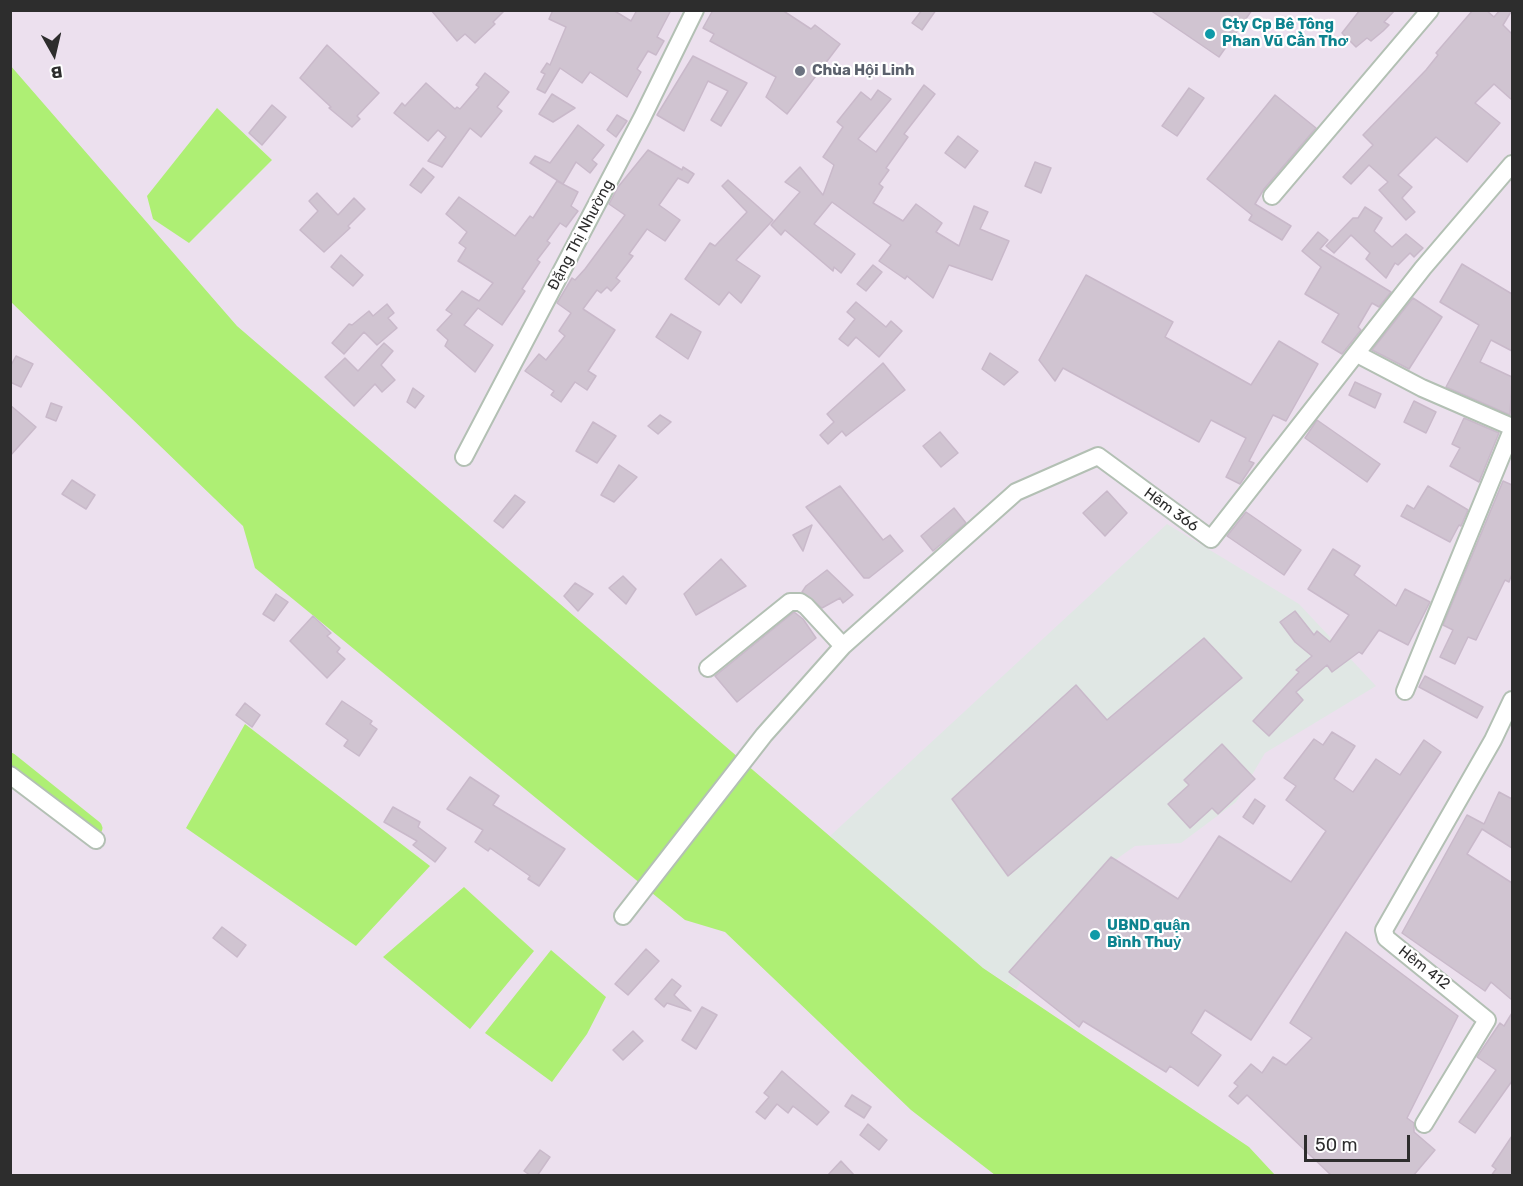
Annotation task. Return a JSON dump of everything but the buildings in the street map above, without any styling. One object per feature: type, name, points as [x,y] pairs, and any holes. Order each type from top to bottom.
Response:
[{"type":"street","name":"Đặng Thị Nhường","points":[[464,458],[642,118],[695,10]]},
{"type":"street","points":[[1272,196],[1430,10]]},
{"type":"street","name":"Hẽm 366","points":[[623,916],[764,735],[843,646],[1016,492],[1098,456],[1211,539],[1423,268],[1512,164]]},
{"type":"street","points":[[1357,354],[1422,388],[1512,429],[1405,691]]},
{"type":"street","points":[[708,668],[790,602],[800,602],[806,606],[843,646]]},
{"type":"street","name":"Hẻm 412","points":[[1424,1124],[1487,1020],[1386,938],[1384,930],[1492,740],[1512,700]]},
{"type":"street","points":[[10,775],[96,840]]},
{"type":"shaded area","points":[[10,65],[237,326],[983,968],[1249,1147],[1275,1175],[995,1175],[911,1110],[725,932],[685,920],[255,568],[243,526],[11,302]]},
{"type":"shaded area","points":[[217,108],[272,160],[189,243],[153,219],[147,196]]},
{"type":"shaded area","points":[[1167,524],[1299,604],[1376,686],[1265,753],[1236,802],[1181,843],[1135,846],[1097,873],[1016,989],[983,968],[830,836]]},
{"type":"shaded area","points":[[245,724],[430,866],[356,946],[186,828]]},
{"type":"shaded area","points":[[464,887],[534,951],[470,1029],[383,957]]},
{"type":"shaded area","points":[[551,950],[606,997],[587,1034],[552,1082],[485,1033]]},
{"type":"waterway","points":[[10,760],[95,828]]},
{"type":"place","name":"Cty Cp Bê Tông Phan Vũ Cần Thơ","points":[[1210,34]]},
{"type":"place","name":"Chùa Hội Linh","points":[[800,71]]},
{"type":"place","name":"UBND quận Bình Thuỷ","points":[[1095,935]]}]
